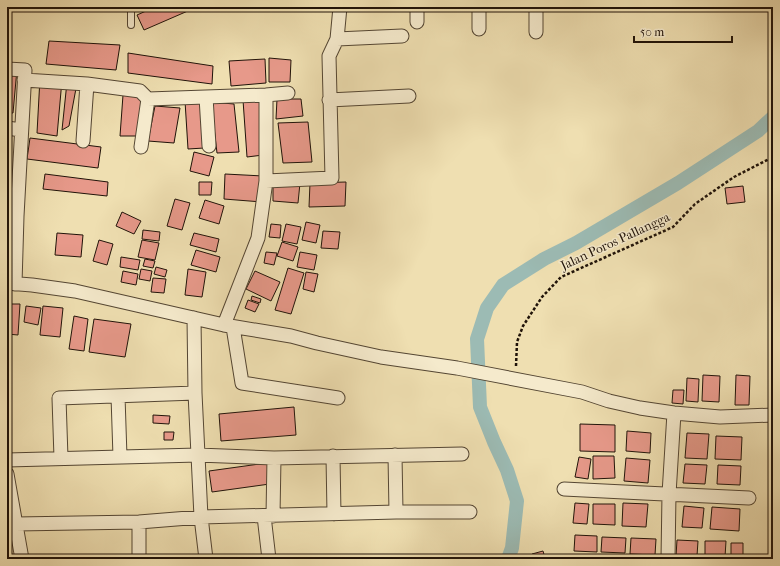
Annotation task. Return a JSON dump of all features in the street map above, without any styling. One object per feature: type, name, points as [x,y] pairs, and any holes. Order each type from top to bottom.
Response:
[{"type":"street","points":[[266,181],[332,178],[329,56],[338,39],[340,7]]},
{"type":"street","points":[[417,7],[417,22]]},
{"type":"street","points":[[479,7],[480,29]]},
{"type":"street","points":[[536,7],[536,32]]},
{"type":"street","points":[[338,39],[402,36]]},
{"type":"street","points":[[7,69],[25,70],[17,216],[11,284],[32,285],[75,291],[229,326],[291,336],[381,357],[492,374],[582,392],[609,401],[640,408],[720,417],[773,415]]},
{"type":"street","points":[[24,80],[87,84],[140,91],[148,99],[206,98],[288,93]]},
{"type":"street","points":[[83,141],[87,84]]},
{"type":"street","points":[[266,95],[266,181],[258,238],[229,326],[242,384],[338,398]]},
{"type":"street","points":[[329,100],[409,96]]},
{"type":"street","points":[[206,98],[209,146]]},
{"type":"street","points":[[141,147],[148,99]]},
{"type":"street","points":[[7,128],[21,130]]},
{"type":"street","points":[[194,318],[195,393],[201,517],[206,559]]},
{"type":"street","points":[[61,458],[60,398],[195,393]]},
{"type":"street","points":[[118,396],[120,457]]},
{"type":"street","points":[[668,559],[674,413]]},
{"type":"street","points":[[7,460],[198,455],[274,458],[462,454]]},
{"type":"street","points":[[395,455],[396,512]]},
{"type":"street","points":[[333,456],[334,514]]},
{"type":"street","points":[[269,559],[268,516],[274,458]]},
{"type":"street","points":[[7,474],[22,559]]},
{"type":"street","points":[[564,489],[749,498]]},
{"type":"street","points":[[16,524],[139,522],[201,517],[396,512],[470,512]]},
{"type":"street","points":[[139,522],[139,559]]},
{"type":"lane","points":[[131,7],[131,25]]},
{"type":"path","name":"Jalan Poros Pallangga","points":[[515,379],[517,342],[523,326],[542,297],[561,277],[673,227],[695,204],[734,177],[773,157]]},
{"type":"building","points":[[155,7],[197,7],[144,30],[137,15]]},
{"type":"building","points":[[49,41],[120,45],[116,70],[46,64]]},
{"type":"building","points":[[128,53],[213,66],[212,84],[128,73]]},
{"type":"building","points":[[269,58],[291,60],[290,82],[269,82]]},
{"type":"building","points":[[265,59],[266,83],[231,86],[229,61]]},
{"type":"building","points":[[7,67],[17,69],[13,113],[7,113]]},
{"type":"building","points":[[40,78],[62,80],[57,136],[37,133]]},
{"type":"building","points":[[67,82],[77,83],[69,126],[62,130]]},
{"type":"building","points":[[144,94],[142,136],[120,136],[123,95]]},
{"type":"building","points":[[260,97],[263,155],[247,157],[243,100]]},
{"type":"building","points":[[277,99],[301,99],[303,116],[276,119]]},
{"type":"building","points":[[185,101],[200,102],[204,148],[188,149]]},
{"type":"building","points":[[211,102],[234,104],[239,152],[217,153]]},
{"type":"building","points":[[155,106],[180,108],[174,143],[148,141]]},
{"type":"building","points":[[308,122],[312,162],[283,163],[278,123]]},
{"type":"building","points":[[7,131],[9,132],[7,158]]},
{"type":"building","points":[[30,138],[101,147],[98,168],[27,159]]},
{"type":"building","points":[[194,152],[214,157],[209,176],[190,171]]},
{"type":"building","points":[[771,168],[773,168],[773,183],[771,183]]},
{"type":"building","points":[[45,174],[108,182],[107,196],[43,189]]},
{"type":"building","points":[[225,174],[263,176],[262,202],[224,199]]},
{"type":"building","points":[[273,181],[300,183],[298,203],[273,201]]},
{"type":"building","points":[[199,182],[212,182],[211,195],[199,195]]},
{"type":"building","points":[[346,182],[345,206],[309,207],[310,183]]},
{"type":"building","points":[[743,186],[745,202],[727,204],[725,188]]},
{"type":"building","points":[[175,199],[190,203],[182,230],[167,226]]},
{"type":"building","points":[[205,200],[224,206],[219,224],[199,218]]},
{"type":"building","points":[[122,212],[141,221],[134,234],[116,226]]},
{"type":"building","points":[[306,222],[320,225],[316,243],[302,240]]},
{"type":"building","points":[[271,224],[281,225],[280,238],[269,237]]},
{"type":"building","points":[[286,224],[301,227],[297,244],[282,241]]},
{"type":"building","points":[[143,230],[160,232],[159,241],[142,239]]},
{"type":"building","points":[[323,231],[340,232],[338,249],[321,248]]},
{"type":"building","points":[[57,233],[83,235],[81,257],[55,255]]},
{"type":"building","points":[[194,233],[219,239],[216,252],[190,245]]},
{"type":"building","points":[[99,240],[113,244],[107,265],[93,261]]},
{"type":"building","points":[[142,240],[159,243],[155,260],[138,257]]},
{"type":"building","points":[[282,242],[298,247],[293,261],[277,256]]},
{"type":"building","points":[[196,250],[220,257],[216,272],[191,265]]},
{"type":"building","points":[[266,252],[277,253],[274,265],[264,263]]},
{"type":"building","points":[[300,252],[317,255],[314,270],[297,267]]},
{"type":"building","points":[[121,257],[140,260],[138,270],[120,267]]},
{"type":"building","points":[[145,259],[155,261],[153,268],[143,266]]},
{"type":"building","points":[[156,267],[167,270],[165,277],[154,274]]},
{"type":"building","points":[[288,268],[304,273],[291,314],[275,310]]},
{"type":"building","points":[[141,269],[152,271],[150,281],[139,279]]},
{"type":"building","points":[[188,269],[206,272],[202,297],[185,295]]},
{"type":"building","points":[[123,271],[138,274],[136,285],[121,282]]},
{"type":"building","points":[[255,271],[280,282],[271,301],[246,289]]},
{"type":"building","points":[[306,272],[318,274],[314,292],[303,289]]},
{"type":"building","points":[[153,278],[166,279],[164,293],[151,292]]},
{"type":"building","points":[[252,296],[261,299],[260,303],[251,300]]},
{"type":"building","points":[[248,300],[259,304],[255,312],[245,308]]},
{"type":"building","points":[[8,304],[20,304],[18,335],[7,334]]},
{"type":"building","points":[[26,306],[41,308],[38,325],[24,322]]},
{"type":"building","points":[[43,306],[63,308],[60,337],[40,335]]},
{"type":"building","points":[[74,316],[88,319],[84,351],[69,349]]},
{"type":"building","points":[[94,319],[131,324],[125,357],[89,352]]},
{"type":"building","points":[[703,375],[720,376],[719,402],[702,401]]},
{"type":"building","points":[[736,375],[750,376],[749,405],[735,405]]},
{"type":"building","points":[[687,378],[699,379],[698,402],[686,401]]},
{"type":"building","points":[[673,390],[684,390],[683,404],[672,403]]},
{"type":"building","points":[[294,407],[296,435],[221,441],[219,414]]},
{"type":"building","points":[[153,415],[170,416],[169,424],[153,423]]},
{"type":"building","points":[[580,424],[615,425],[615,452],[580,451]]},
{"type":"building","points":[[627,431],[651,433],[650,453],[626,451]]},
{"type":"building","points":[[164,432],[174,432],[173,440],[164,440]]},
{"type":"building","points":[[687,433],[709,434],[707,459],[685,458]]},
{"type":"building","points":[[716,436],[742,437],[741,460],[715,459]]},
{"type":"building","points":[[593,456],[614,456],[615,478],[593,479]]},
{"type":"building","points":[[579,457],[591,459],[588,479],[575,477]]},
{"type":"building","points":[[626,458],[650,460],[648,483],[624,481]]},
{"type":"building","points":[[274,462],[277,483],[212,492],[209,471]]},
{"type":"building","points":[[685,464],[707,465],[705,484],[683,483]]},
{"type":"building","points":[[718,465],[741,466],[740,485],[717,484]]},
{"type":"building","points":[[575,503],[589,504],[587,524],[573,523]]},
{"type":"building","points":[[623,503],[648,504],[646,527],[622,526]]},
{"type":"building","points":[[593,504],[615,504],[615,525],[593,524]]},
{"type":"building","points":[[684,506],[704,508],[702,528],[682,527]]},
{"type":"building","points":[[712,507],[740,509],[739,531],[710,529]]},
{"type":"building","points":[[575,535],[597,536],[597,552],[574,551]]},
{"type":"building","points":[[602,537],[626,538],[625,553],[601,552]]},
{"type":"building","points":[[631,538],[656,539],[655,555],[630,554]]},
{"type":"building","points":[[677,540],[698,541],[697,556],[676,556]]},
{"type":"building","points":[[705,541],[726,541],[725,557],[705,557]]},
{"type":"building","points":[[731,543],[743,543],[743,557],[731,557]]},
{"type":"building","points":[[543,551],[545,558],[550,556],[551,559],[534,559],[532,554]]},
{"type":"waterway","points":[[508,559],[512,548],[517,501],[507,470],[480,407],[477,339],[487,308],[503,285],[544,259],[576,243],[678,183],[758,131],[773,117]]}]
